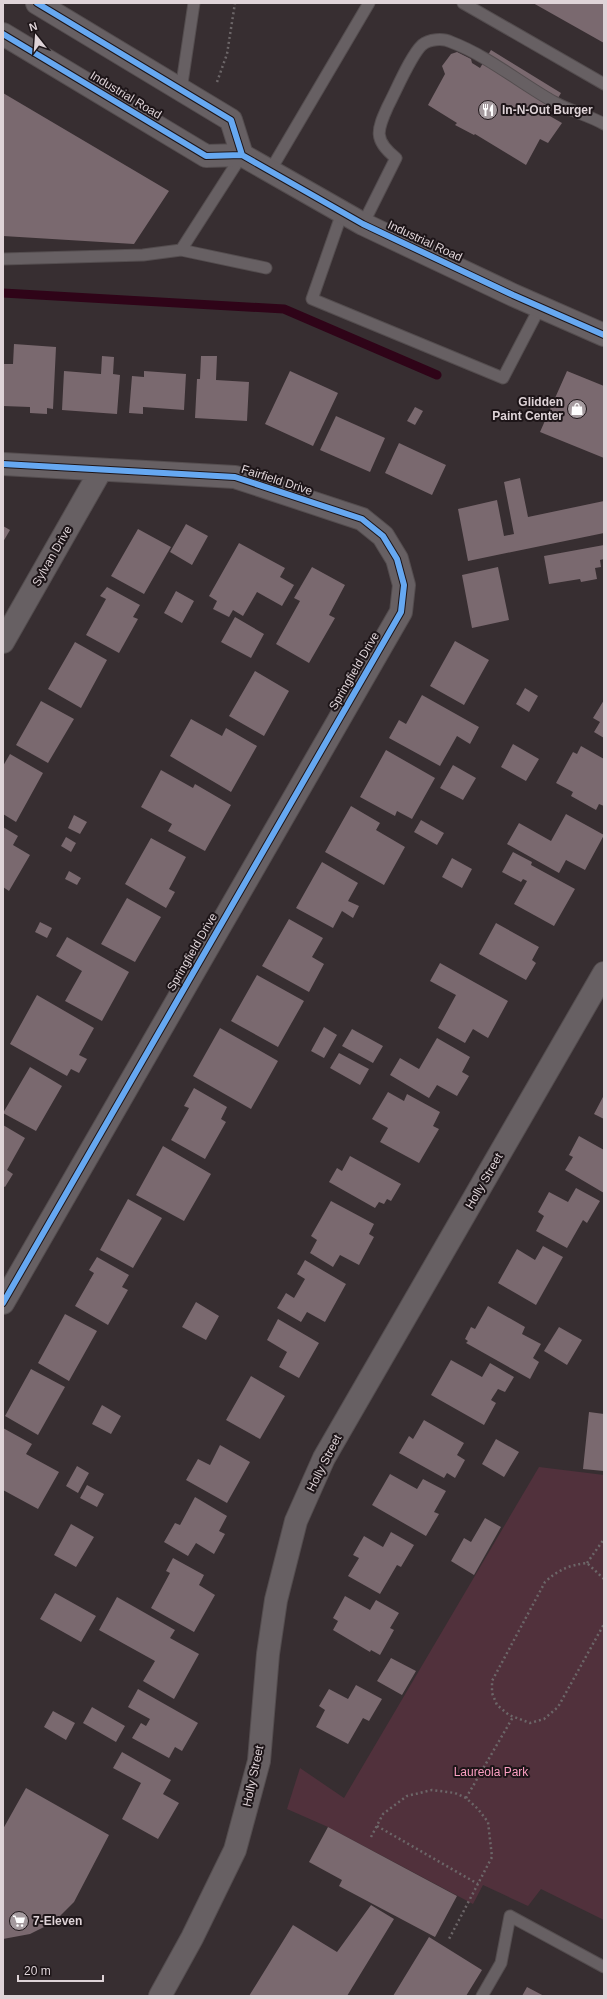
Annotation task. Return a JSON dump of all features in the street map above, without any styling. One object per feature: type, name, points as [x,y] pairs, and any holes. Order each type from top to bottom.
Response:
[{"type":"main road","points":[[37,3],[231,120],[242,155]]},
{"type":"main road","name":"Industrial Road","points":[[3,34],[206,156],[242,155],[363,224],[540,307],[604,335]]},
{"type":"main road","name":"Fairfield Drive","points":[[3,464],[235,477],[362,519],[383,536],[397,559],[404,585],[401,612]]},
{"type":"main road","name":"Sylvan Drive","points":[[3,642],[101,470]]},
{"type":"main road","name":"Springfield Drive","points":[[3,1303],[401,612]]},
{"type":"main road","name":"Holly Street","points":[[160,1996],[192,1938],[235,1850],[259,1761],[268,1654],[276,1600],[296,1521],[324,1458],[604,973]]},
{"type":"lane","points":[[181,90],[194,3]]},
{"type":"lane","points":[[270,171],[369,3]]},
{"type":"lane","points":[[463,3],[604,84]]},
{"type":"lane","points":[[363,224],[396,158],[384,149],[379,137],[379,125],[408,67],[422,45],[434,40],[450,41],[485,60],[555,103],[604,124]]},
{"type":"lane","points":[[181,250],[242,155]]},
{"type":"lane","points":[[342,213],[312,299],[503,378],[540,307]]},
{"type":"lane","points":[[3,258],[143,255],[181,250],[266,268]]},
{"type":"lane","points":[[482,1996],[501,1963],[510,1916],[604,1967]]},
{"type":"path","points":[[209,107],[227,54],[235,3]]},
{"type":"path","points":[[604,1539],[587,1563],[572,1565],[556,1572],[545,1582],[492,1681],[492,1693],[497,1705],[513,1717],[530,1724],[544,1719],[558,1706],[604,1624]]},
{"type":"path","points":[[587,1563],[604,1579]]},
{"type":"path","points":[[466,1798],[513,1717]]},
{"type":"path","points":[[371,1837],[383,1814],[407,1796],[432,1790],[455,1793],[466,1798],[478,1808],[488,1822],[492,1840],[492,1857],[449,1939]]},
{"type":"path","points":[[377,1826],[478,1884]]},
{"type":"green space","name":"Laureola Park","points":[[539,1467],[604,1475],[604,1920],[541,1889],[528,1906],[483,1885],[473,1904],[328,1827],[287,1809],[300,1768],[344,1798]]},
{"type":"building","points":[[533,3],[604,3],[604,43]]},
{"type":"building","name":"In-N-Out Burger","points":[[491,50],[561,93],[548,115],[562,123],[548,143],[540,139],[526,165],[475,134],[474,135],[455,125],[457,123],[428,105],[445,74],[442,66],[451,54],[457,52],[471,59],[472,63],[480,68]]},
{"type":"building","points":[[3,93],[169,191],[134,244],[3,236]]},
{"type":"building","points":[[14,344],[56,347],[53,409],[47,408],[47,414],[30,413],[30,407],[3,406],[3,364],[13,364]]},
{"type":"building","points":[[102,356],[114,357],[113,374],[120,375],[117,414],[62,410],[64,371],[101,374]]},
{"type":"building","points":[[201,356],[217,356],[216,380],[249,382],[247,421],[195,418],[197,379],[200,379]]},
{"type":"building","points":[[144,371],[186,374],[184,410],[143,407],[143,414],[129,413],[132,376],[144,377]]},
{"type":"building","points":[[290,371],[338,393],[313,446],[265,424]]},
{"type":"building","name":"Glidden Paint Center","points":[[567,371],[604,386],[604,458],[540,432]]},
{"type":"building","points":[[415,407],[423,411],[415,425],[407,421]]},
{"type":"building","points":[[336,416],[385,438],[370,472],[320,450]]},
{"type":"building","points":[[399,443],[446,465],[432,495],[385,473]]},
{"type":"building","points":[[520,478],[528,517],[604,501],[604,533],[468,561],[458,509],[497,500],[504,536],[514,534],[504,482]]},
{"type":"building","points":[[186,524],[208,536],[192,565],[170,552]]},
{"type":"building","points":[[3,526],[10,530],[3,542]]},
{"type":"building","points":[[138,529],[171,547],[144,594],[111,576]]},
{"type":"building","points":[[239,543],[285,568],[280,577],[294,585],[282,606],[257,592],[243,616],[233,610],[229,617],[213,609],[217,601],[209,596]]},
{"type":"building","points":[[604,545],[604,559],[600,560],[601,567],[595,568],[597,579],[581,582],[580,579],[549,584],[544,556]]},
{"type":"building","points":[[312,567],[345,585],[329,615],[335,618],[309,663],[276,644],[300,601],[294,598]]},
{"type":"building","points":[[498,567],[509,620],[472,628],[462,575]]},
{"type":"building","points":[[107,587],[140,605],[133,617],[138,619],[119,653],[86,635],[106,599],[100,596]]},
{"type":"building","points":[[176,591],[194,601],[182,623],[164,613]]},
{"type":"building","points":[[235,617],[264,634],[251,658],[221,642]]},
{"type":"building","points":[[455,641],[489,660],[464,705],[430,686]]},
{"type":"building","points":[[75,642],[107,660],[81,708],[48,689]]},
{"type":"building","points":[[255,671],[289,691],[264,736],[229,716]]},
{"type":"building","points":[[525,688],[538,696],[529,712],[516,704]]},
{"type":"building","points":[[422,695],[479,727],[470,744],[457,736],[440,766],[389,738],[399,720],[406,724]]},
{"type":"building","points":[[604,700],[604,738],[594,732],[600,722],[593,718]]},
{"type":"building","points":[[41,701],[74,719],[48,763],[16,745]]},
{"type":"building","points":[[191,719],[222,736],[226,728],[257,746],[231,792],[170,756]]},
{"type":"building","points":[[513,744],[539,759],[526,781],[501,767]]},
{"type":"building","points":[[581,746],[604,759],[604,806],[599,804],[596,810],[571,796],[573,792],[556,783],[573,752],[577,754]]},
{"type":"building","points":[[386,750],[435,778],[412,819],[397,811],[395,816],[360,797]]},
{"type":"building","points":[[10,754],[43,773],[16,822],[3,814],[3,766]]},
{"type":"building","points":[[453,765],[476,778],[463,800],[440,788]]},
{"type":"building","points":[[161,770],[193,788],[195,784],[231,805],[205,851],[168,831],[172,824],[141,807]]},
{"type":"building","points":[[351,806],[380,823],[376,830],[405,847],[384,885],[325,852]]},
{"type":"building","points":[[566,814],[604,835],[585,870],[566,860],[559,873],[507,844],[519,823],[551,841]]},
{"type":"building","points":[[74,815],[87,822],[80,834],[68,828]]},
{"type":"building","points":[[421,820],[444,833],[437,845],[414,832]]},
{"type":"building","points":[[3,827],[18,836],[13,845],[30,855],[9,891],[3,887]]},
{"type":"building","points":[[66,837],[76,843],[71,852],[61,846]]},
{"type":"building","points":[[151,838],[186,857],[169,889],[175,892],[166,908],[125,884]]},
{"type":"building","points":[[513,852],[532,862],[531,865],[575,889],[554,926],[514,904],[527,881],[523,879],[521,882],[502,872]]},
{"type":"building","points":[[452,858],[472,869],[462,888],[442,877]]},
{"type":"building","points":[[322,862],[358,883],[348,901],[359,906],[353,918],[342,911],[333,928],[296,908]]},
{"type":"building","points":[[69,871],[81,878],[77,885],[65,879]]},
{"type":"building","points":[[127,898],[161,917],[135,962],[101,944]]},
{"type":"building","points":[[289,919],[323,938],[312,957],[324,964],[309,992],[262,966]]},
{"type":"building","points":[[40,922],[52,928],[47,938],[35,932]]},
{"type":"building","points":[[496,923],[539,947],[532,960],[536,963],[526,980],[479,954]]},
{"type":"building","points":[[67,937],[129,972],[102,1021],[65,1001],[82,971],[56,956]]},
{"type":"building","points":[[440,963],[508,1001],[488,1038],[473,1029],[465,1043],[438,1028],[456,995],[430,981]]},
{"type":"building","points":[[257,975],[304,1001],[278,1047],[231,1021]]},
{"type":"building","points":[[37,995],[94,1028],[79,1055],[87,1059],[79,1073],[71,1069],[67,1076],[10,1044]]},
{"type":"building","points":[[324,1027],[337,1035],[324,1058],[311,1051]]},
{"type":"building","points":[[220,1028],[278,1061],[251,1109],[193,1076]]},
{"type":"building","points":[[352,1029],[383,1046],[373,1063],[342,1046]]},
{"type":"building","points":[[437,1038],[470,1057],[462,1072],[469,1076],[457,1096],[437,1085],[429,1098],[390,1075],[400,1058],[419,1069]]},
{"type":"building","points":[[339,1053],[369,1069],[360,1085],[330,1068]]},
{"type":"building","points":[[30,1067],[62,1086],[36,1131],[3,1113]]},
{"type":"building","points":[[194,1088],[227,1107],[221,1119],[226,1122],[205,1159],[171,1140],[189,1108],[184,1106]]},
{"type":"building","points":[[388,1092],[404,1101],[407,1094],[440,1112],[433,1126],[439,1129],[419,1163],[380,1142],[388,1128],[372,1119]]},
{"type":"building","points":[[604,1095],[604,1119],[594,1114]]},
{"type":"building","points":[[3,1125],[25,1138],[7,1170],[13,1174],[5,1187],[3,1186]]},
{"type":"building","points":[[579,1136],[604,1150],[604,1193],[565,1170],[573,1157],[569,1155]]},
{"type":"building","points":[[163,1146],[211,1174],[184,1221],[136,1195]]},
{"type":"building","points":[[350,1156],[401,1184],[391,1201],[387,1199],[384,1204],[379,1202],[375,1208],[329,1182],[337,1168],[342,1171]]},
{"type":"building","points":[[576,1188],[600,1201],[587,1223],[583,1220],[567,1248],[536,1231],[544,1216],[538,1212],[549,1192],[568,1202]]},
{"type":"building","points":[[128,1199],[162,1218],[133,1268],[100,1250]]},
{"type":"building","points":[[331,1201],[374,1224],[369,1234],[374,1237],[359,1265],[340,1255],[333,1267],[310,1253],[317,1240],[311,1236]]},
{"type":"building","points":[[543,1246],[563,1257],[536,1305],[498,1283],[517,1249],[535,1260]]},
{"type":"building","points":[[97,1257],[129,1275],[122,1287],[128,1290],[108,1325],[75,1306],[94,1273],[89,1270]]},
{"type":"building","points":[[305,1260],[346,1284],[325,1322],[307,1312],[301,1322],[277,1308],[286,1293],[294,1298],[305,1279],[297,1274]]},
{"type":"building","points":[[196,1302],[219,1316],[206,1340],[182,1327]]},
{"type":"building","points":[[488,1306],[525,1327],[522,1334],[541,1344],[533,1358],[539,1362],[530,1379],[466,1343],[468,1341],[465,1339],[471,1327],[475,1329]]},
{"type":"building","points":[[65,1314],[97,1331],[69,1381],[38,1363]]},
{"type":"building","points":[[278,1319],[319,1343],[299,1378],[279,1367],[287,1352],[267,1340]]},
{"type":"building","points":[[559,1327],[582,1340],[567,1365],[544,1351]]},
{"type":"building","points":[[451,1360],[482,1377],[490,1363],[514,1377],[505,1392],[498,1389],[491,1400],[496,1403],[484,1425],[431,1395]]},
{"type":"building","points":[[31,1369],[65,1387],[38,1435],[5,1416]]},
{"type":"building","points":[[251,1376],[285,1396],[260,1439],[226,1420]]},
{"type":"building","points":[[102,1405],[121,1416],[111,1434],[92,1424]]},
{"type":"building","points":[[589,1412],[604,1414],[604,1471],[583,1469]]},
{"type":"building","points":[[424,1420],[464,1443],[457,1455],[465,1460],[455,1478],[447,1473],[444,1478],[399,1453],[409,1436],[413,1439]]},
{"type":"building","points":[[3,1428],[32,1444],[26,1454],[59,1472],[38,1509],[3,1490]]},
{"type":"building","points":[[496,1439],[519,1452],[504,1477],[482,1464]]},
{"type":"building","points":[[220,1445],[250,1462],[227,1503],[186,1480],[198,1459],[210,1465]]},
{"type":"building","points":[[77,1466],[89,1473],[78,1493],[66,1486]]},
{"type":"building","points":[[390,1474],[417,1489],[423,1479],[446,1491],[434,1512],[439,1514],[426,1536],[372,1505]]},
{"type":"building","points":[[87,1485],[104,1494],[97,1507],[80,1498]]},
{"type":"building","points":[[195,1497],[227,1516],[219,1531],[225,1534],[214,1554],[196,1543],[188,1556],[164,1542],[175,1523],[180,1525]]},
{"type":"building","points":[[485,1518],[501,1527],[474,1575],[451,1561],[464,1538],[471,1542]]},
{"type":"building","points":[[71,1524],[94,1537],[76,1567],[54,1555]]},
{"type":"building","points":[[391,1532],[414,1545],[401,1567],[397,1565],[380,1594],[348,1576],[359,1558],[353,1555],[364,1536],[383,1547]]},
{"type":"building","points":[[173,1558],[204,1575],[199,1585],[215,1595],[194,1632],[151,1608],[170,1573],[166,1571]]},
{"type":"building","points":[[55,1593],[96,1616],[81,1642],[40,1619]]},
{"type":"building","points":[[345,1596],[370,1610],[376,1600],[399,1613],[390,1628],[394,1630],[380,1655],[371,1650],[370,1652],[333,1630],[338,1621],[333,1618]]},
{"type":"building","points":[[117,1597],[175,1630],[170,1638],[199,1654],[174,1699],[143,1681],[155,1661],[99,1630]]},
{"type":"building","points":[[391,1658],[416,1671],[402,1695],[377,1681]]},
{"type":"building","points":[[356,1685],[382,1699],[369,1721],[363,1718],[348,1744],[316,1727],[325,1710],[319,1706],[329,1689],[348,1699]]},
{"type":"building","points":[[138,1689],[198,1723],[182,1751],[175,1747],[169,1758],[132,1738],[141,1723],[146,1726],[150,1719],[128,1707]]},
{"type":"building","points":[[92,1707],[125,1726],[116,1742],[83,1723]]},
{"type":"building","points":[[53,1711],[75,1723],[66,1740],[44,1727]]},
{"type":"building","points":[[122,1752],[171,1780],[163,1794],[179,1803],[158,1839],[122,1819],[141,1783],[113,1768]]},
{"type":"building","points":[[26,1788],[109,1835],[74,1902],[54,1922],[30,1934],[3,1939],[3,1829]]},
{"type":"building","points":[[328,1827],[457,1896],[435,1937],[339,1886],[342,1880],[309,1862]]},
{"type":"building","points":[[371,1905],[394,1919],[347,1996],[249,1996],[293,1925],[337,1952]]},
{"type":"building","points":[[429,1937],[482,1970],[466,1996],[393,1996]]},
{"type":"building","points":[[527,1987],[544,1996],[522,1996]]},
{"type":"waterway","points":[[3,293],[284,309],[437,375]]},
{"type":"cycle path","points":[[37,3],[231,120],[242,155]]},
{"type":"cycle path","points":[[3,34],[206,156],[242,155],[363,224],[513,295],[604,335]]},
{"type":"cycle path","points":[[3,464],[235,477],[362,519],[383,536],[397,559],[404,585],[401,612],[3,1303]]},
{"type":"place","name":"In-N-Out Burger","points":[[488,110]]},
{"type":"place","name":"Glidden Paint Center","points":[[577,409]]},
{"type":"place","name":"7-Eleven","points":[[19,1921]]}]
